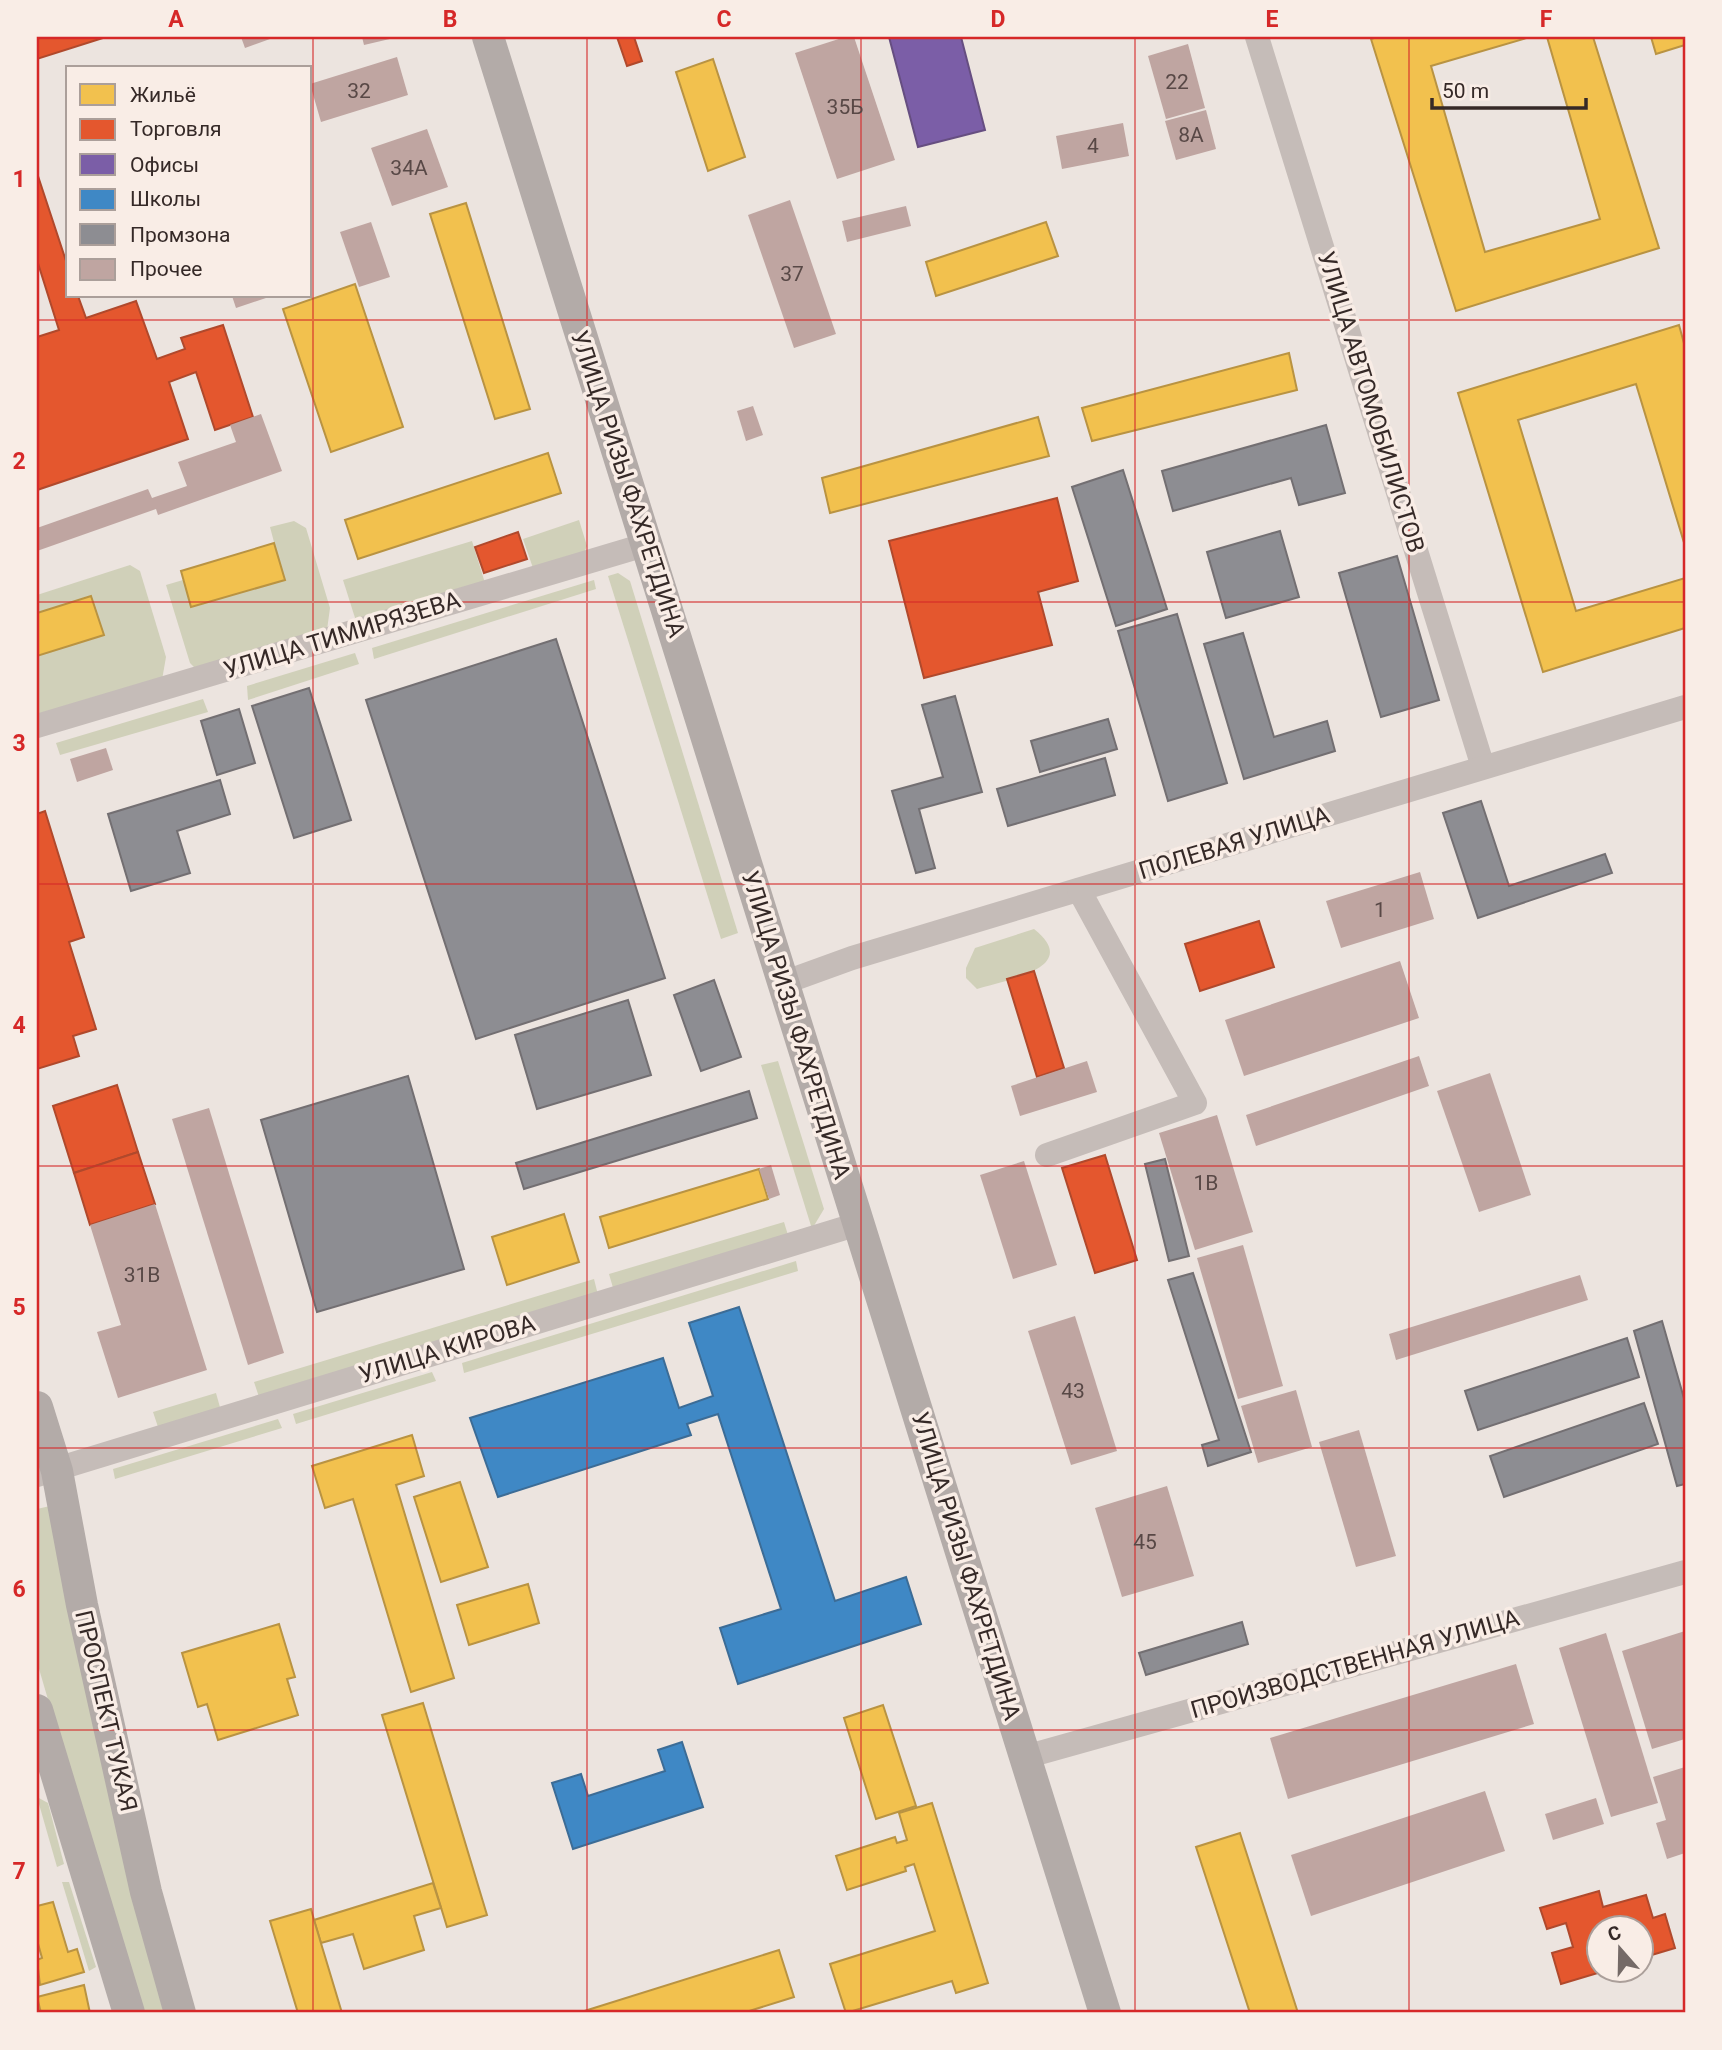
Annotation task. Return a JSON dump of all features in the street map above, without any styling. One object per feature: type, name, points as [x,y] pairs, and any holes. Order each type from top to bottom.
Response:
[{"type":"main road","name":"УЛИЦА РИЗЫ ФАХРЕТДИНА","points":[[488,37],[1105,2013]]},
{"type":"main road","name":"ПРОСПЕКТ ТУКАЯ","points":[[37,1407],[47,1473],[82,1605],[146,1892],[180,2013]]},
{"type":"main road","points":[[37,1710],[129,2013]]},
{"type":"street","name":"УЛИЦА АВТОМОБИЛИСТОВ","points":[[1257,37],[1483,767]]},
{"type":"street","name":"УЛИЦА ТИМИРЯЗЕВА","points":[[37,726],[648,544]]},
{"type":"street","name":"ПОЛЕВАЯ УЛИЦА","points":[[783,983],[852,958],[1685,707]]},
{"type":"street","points":[[1046,1155],[1195,1103],[1079,890]]},
{"type":"street","name":"УЛИЦА КИРОВА","points":[[47,1473],[858,1224]]},
{"type":"street","name":"ПРОИЗВОДСТВЕННАЯ УЛИЦА","points":[[1025,1757],[1685,1572]]},
{"type":"green space","points":[[579,520],[587,546],[584,553],[533,568],[523,539]]},
{"type":"green space","points":[[294,521],[306,528],[330,608],[327,630],[196,669],[190,663],[166,585],[183,580],[192,607],[284,580],[270,527]]},
{"type":"green space","points":[[472,541],[485,583],[356,621],[343,580]]},
{"type":"green space","points":[[130,565],[140,571],[166,657],[162,680],[37,718],[37,595]]},
{"type":"green space","points":[[618,573],[630,581],[738,933],[721,939],[608,576]]},
{"type":"green space","points":[[594,580],[596,589],[374,659],[372,648]]},
{"type":"green space","points":[[355,653],[359,664],[248,700],[247,686]]},
{"type":"green space","points":[[203,699],[208,712],[60,755],[56,743]]},
{"type":"green space","points":[[1034,929],[1047,942],[1050,954],[1045,963],[1021,976],[977,989],[966,978],[966,968],[975,948]]},
{"type":"green space","points":[[778,1061],[824,1209],[812,1229],[761,1065]]},
{"type":"green space","points":[[784,1222],[791,1245],[616,1298],[609,1274]]},
{"type":"green space","points":[[796,1261],[798,1271],[464,1373],[462,1363]]},
{"type":"green space","points":[[594,1279],[600,1303],[262,1406],[254,1382]]},
{"type":"green space","points":[[432,1372],[436,1381],[296,1424],[293,1414]]},
{"type":"green space","points":[[216,1393],[223,1418],[161,1436],[153,1412]]},
{"type":"green space","points":[[278,1419],[282,1428],[115,1479],[113,1469]]},
{"type":"green space","points":[[50,1506],[169,2013],[140,2013],[37,1662],[37,1509]]},
{"type":"green space","points":[[37,1797],[48,1803],[64,1864],[57,1867]]},
{"type":"green space","points":[[62,1882],[69,1882],[96,1967],[89,1971]]},
{"type":"building: Жильё","points":[[1530,37],[1431,66],[1485,252],[1600,219],[1547,37],[1593,37],[1659,248],[1456,311],[1371,39]]},
{"type":"building: Жильё","points":[[1651,37],[1685,37],[1685,45],[1656,54]]},
{"type":"building: Жильё","points":[[713,59],[745,157],[708,171],[676,72]]},
{"type":"building: Жильё","points":[[466,203],[530,409],[495,419],[430,214]]},
{"type":"building: Жильё","points":[[1046,222],[1058,256],[936,296],[926,262]]},
{"type":"building: Жильё","points":[[355,284],[403,427],[331,452],[283,309]]},
{"type":"building: Жильё","points":[[1679,325],[1685,347],[1685,546],[1636,384],[1518,420],[1576,611],[1685,578],[1685,628],[1543,672],[1458,393]]},
{"type":"building: Жильё","points":[[1289,353],[1297,390],[1092,441],[1082,408]]},
{"type":"building: Жильё","points":[[1038,417],[1049,456],[830,513],[822,478]]},
{"type":"building: Жильё","points":[[548,453],[561,493],[358,559],[345,520]]},
{"type":"building: Жильё","points":[[274,543],[285,580],[191,607],[181,571]]},
{"type":"building: Жильё","points":[[91,596],[104,635],[37,656],[37,613]]},
{"type":"building: Жильё","points":[[759,1169],[768,1199],[609,1248],[600,1217]]},
{"type":"building: Жильё","points":[[564,1214],[579,1262],[507,1285],[492,1237]]},
{"type":"building: Жильё","points":[[412,1435],[424,1476],[396,1485],[454,1678],[411,1692],[353,1499],[325,1508],[312,1466]]},
{"type":"building: Жильё","points":[[460,1482],[488,1567],[441,1582],[414,1497]]},
{"type":"building: Жильё","points":[[528,1584],[539,1623],[469,1645],[457,1605]]},
{"type":"building: Жильё","points":[[279,1624],[295,1677],[287,1679],[298,1715],[218,1740],[207,1704],[198,1707],[182,1653]]},
{"type":"building: Жильё","points":[[423,1703],[487,1915],[447,1927],[382,1715]]},
{"type":"building: Жильё","points":[[883,1705],[916,1806],[876,1819],[844,1718]]},
{"type":"building: Жильё","points":[[932,1803],[988,1983],[956,1993],[952,1981],[846,2013],[830,1964],[935,1931],[914,1864],[905,1867],[906,1871],[847,1890],[836,1856],[895,1837],[897,1843],[907,1840],[899,1813]]},
{"type":"building: Жильё","points":[[1240,1833],[1298,2013],[1250,2013],[1196,1847]]},
{"type":"building: Жильё","points":[[433,1883],[441,1908],[414,1916],[424,1950],[364,1969],[353,1934],[321,1943],[314,1920]]},
{"type":"building: Жильё","points":[[53,1902],[68,1952],[77,1949],[84,1972],[40,1985],[37,1960],[42,1958],[37,1940],[37,1906]]},
{"type":"building: Жильё","points":[[311,1909],[342,2013],[298,2013],[270,1921]]},
{"type":"building: Жильё","points":[[779,1950],[794,1997],[743,2013],[578,2013]]},
{"type":"building: Жильё","points":[[84,1985],[90,2013],[41,2013],[37,1997]]},
{"type":"building: Торговля","points":[[37,37],[106,37],[37,59]]},
{"type":"building: Торговля","points":[[617,37],[634,37],[642,61],[627,66]]},
{"type":"building: Торговля","points":[[37,173],[66,261],[66,298],[79,298],[86,318],[136,301],[157,359],[185,349],[181,338],[223,325],[253,417],[215,430],[196,372],[169,382],[188,439],[37,490],[37,337],[59,330],[37,260]]},
{"type":"building: Торговля","points":[[1057,498],[1078,581],[1038,592],[1052,645],[924,678],[889,541]]},
{"type":"building: Торговля","points":[[518,532],[527,559],[484,573],[475,547]]},
{"type":"building: Торговля","points":[[45,811],[84,937],[69,942],[96,1029],[73,1036],[79,1056],[37,1069],[37,814]]},
{"type":"building: Торговля","points":[[1259,921],[1274,967],[1200,991],[1185,944]]},
{"type":"building: Торговля","points":[[1034,971],[1064,1068],[1037,1077],[1007,979]]},
{"type":"building: Торговля","points":[[117,1085],[138,1152],[74,1173],[53,1106]]},
{"type":"building: Торговля","points":[[138,1152],[155,1204],[90,1225],[74,1173]]},
{"type":"building: Торговля","points":[[1105,1155],[1137,1260],[1095,1273],[1062,1168]]},
{"type":"building: Торговля","points":[[1599,1891],[1603,1907],[1646,1895],[1651,1913],[1586,1913],[1586,1976],[1561,1984],[1552,1953],[1573,1947],[1566,1923],[1547,1929],[1540,1908]]},
{"type":"building: Торговля","points":[[1665,1914],[1675,1948],[1656,1954],[1656,1917]]},
{"type":"building: Офисы","points":[[889,37],[961,37],[985,130],[918,147]]},
{"type":"building: Школы","points":[[739,1307],[835,1601],[906,1577],[921,1624],[738,1684],[720,1628],[781,1609],[718,1414],[687,1424],[691,1435],[498,1497],[470,1418],[663,1358],[679,1408],[713,1396],[689,1323]]},
{"type":"building: Школы","points":[[682,1742],[703,1807],[573,1849],[552,1783],[581,1774],[588,1796],[665,1771],[658,1750]]},
{"type":"building: Промзона","points":[[1326,425],[1345,493],[1299,505],[1291,478],[1173,511],[1162,471]]},
{"type":"building: Промзона","points":[[1123,470],[1167,609],[1116,626],[1072,487]]},
{"type":"building: Промзона","points":[[1280,531],[1299,597],[1226,618],[1207,552]]},
{"type":"building: Промзона","points":[[1397,556],[1439,700],[1381,717],[1339,573]]},
{"type":"building: Промзона","points":[[1177,614],[1227,783],[1168,801],[1118,631]]},
{"type":"building: Промзона","points":[[1243,633],[1274,737],[1327,721],[1335,751],[1244,779],[1204,644]]},
{"type":"building: Промзона","points":[[556,639],[665,978],[476,1039],[366,700]]},
{"type":"building: Промзона","points":[[309,688],[351,820],[294,838],[252,706]]},
{"type":"building: Промзона","points":[[955,696],[982,792],[919,809],[935,868],[916,873],[892,791],[943,777],[922,705]]},
{"type":"building: Промзона","points":[[239,709],[255,763],[217,775],[201,721]]},
{"type":"building: Промзона","points":[[1108,719],[1117,749],[1040,772],[1031,741]]},
{"type":"building: Промзона","points":[[1105,758],[1115,795],[1008,826],[997,789]]},
{"type":"building: Промзона","points":[[220,780],[230,814],[177,831],[190,873],[131,891],[108,814]]},
{"type":"building: Промзона","points":[[1481,801],[1509,886],[1605,854],[1612,873],[1478,918],[1443,813]]},
{"type":"building: Промзона","points":[[714,980],[741,1057],[701,1071],[674,995]]},
{"type":"building: Промзона","points":[[628,1000],[651,1075],[537,1109],[515,1035]]},
{"type":"building: Промзона","points":[[408,1076],[464,1269],[317,1312],[261,1120]]},
{"type":"building: Промзона","points":[[749,1091],[757,1118],[524,1189],[516,1163]]},
{"type":"building: Промзона","points":[[1165,1159],[1189,1256],[1169,1261],[1145,1164]]},
{"type":"building: Промзона","points":[[1193,1273],[1251,1452],[1208,1466],[1202,1445],[1219,1440],[1168,1280]]},
{"type":"building: Промзона","points":[[1662,1321],[1685,1402],[1685,1484],[1677,1486],[1634,1331]]},
{"type":"building: Промзона","points":[[1627,1338],[1639,1377],[1478,1430],[1465,1391]]},
{"type":"building: Промзона","points":[[1644,1403],[1658,1444],[1504,1497],[1490,1456]]},
{"type":"building: Промзона","points":[[1242,1622],[1248,1644],[1146,1675],[1139,1653]]},
{"type":"building: Прочее","points":[[241,37],[270,37],[270,39],[245,48]]},
{"type":"building: Прочее","points":[[362,37],[394,37],[394,38],[364,45]]},
{"type":"building: Прочее","points":[[845,37],[854,37],[895,160],[837,179],[795,53]]},
{"type":"building: Прочее","points":[[1188,44],[1205,108],[1166,119],[1148,56]]},
{"type":"building: Прочее","points":[[397,57],[408,95],[321,122],[312,83]]},
{"type":"building: Прочее","points":[[1206,110],[1216,149],[1176,160],[1165,121]]},
{"type":"building: Прочее","points":[[1123,123],[1129,156],[1062,169],[1056,136]]},
{"type":"building: Прочее","points":[[427,129],[448,187],[392,206],[371,148]]},
{"type":"building: Прочее","points":[[790,200],[836,334],[794,348],[748,215]]},
{"type":"building: Прочее","points":[[906,206],[911,226],[847,242],[842,221]]},
{"type":"building: Прочее","points":[[371,222],[390,277],[359,287],[340,232]]},
{"type":"building: Прочее","points":[[233,298],[266,298],[236,308]]},
{"type":"building: Прочее","points":[[753,406],[763,435],[746,441],[737,411]]},
{"type":"building: Прочее","points":[[261,414],[282,471],[158,515],[156,509],[37,551],[37,528],[148,489],[152,498],[187,486],[178,462],[236,442],[230,425]]},
{"type":"building: Прочее","points":[[106,748],[113,770],[77,782],[70,759]]},
{"type":"building: Прочее","points":[[1420,872],[1434,919],[1341,948],[1326,901]]},
{"type":"building: Прочее","points":[[1400,961],[1419,1018],[1244,1076],[1225,1020]]},
{"type":"building: Прочее","points":[[1419,1056],[1429,1086],[1256,1146],[1246,1115]]},
{"type":"building: Прочее","points":[[1087,1061],[1097,1092],[1020,1116],[1011,1086]]},
{"type":"building: Прочее","points":[[1490,1073],[1531,1195],[1479,1212],[1437,1091]]},
{"type":"building: Прочее","points":[[209,1108],[284,1353],[248,1365],[172,1119]]},
{"type":"building: Прочее","points":[[1217,1115],[1253,1232],[1195,1250],[1159,1133]]},
{"type":"building: Прочее","points":[[1024,1161],[1057,1265],[1013,1279],[980,1175]]},
{"type":"building: Прочее","points":[[771,1165],[780,1195],[769,1199],[759,1169]]},
{"type":"building: Прочее","points":[[155,1204],[207,1370],[118,1398],[97,1332],[121,1325],[90,1225]]},
{"type":"building: Прочее","points":[[1243,1245],[1283,1386],[1238,1399],[1197,1258]]},
{"type":"building: Прочее","points":[[1580,1275],[1588,1300],[1396,1360],[1389,1334]]},
{"type":"building: Прочее","points":[[1075,1316],[1117,1451],[1071,1465],[1028,1331]]},
{"type":"building: Прочее","points":[[1296,1390],[1312,1447],[1258,1463],[1241,1406]]},
{"type":"building: Прочее","points":[[1359,1430],[1396,1556],[1356,1567],[1319,1442]]},
{"type":"building: Прочее","points":[[1167,1486],[1194,1576],[1122,1597],[1095,1508]]},
{"type":"building: Прочее","points":[[1685,1631],[1685,1739],[1652,1749],[1622,1651]]},
{"type":"building: Прочее","points":[[1606,1633],[1658,1803],[1611,1817],[1559,1648]]},
{"type":"building: Прочее","points":[[1516,1664],[1534,1724],[1288,1799],[1270,1738]]},
{"type":"building: Прочее","points":[[1685,1767],[1685,1853],[1667,1859],[1656,1823],[1666,1820],[1653,1777]]},
{"type":"building: Прочее","points":[[1485,1791],[1505,1851],[1311,1916],[1291,1855]]},
{"type":"building: Прочее","points":[[1596,1798],[1604,1824],[1553,1840],[1545,1814]]}]
